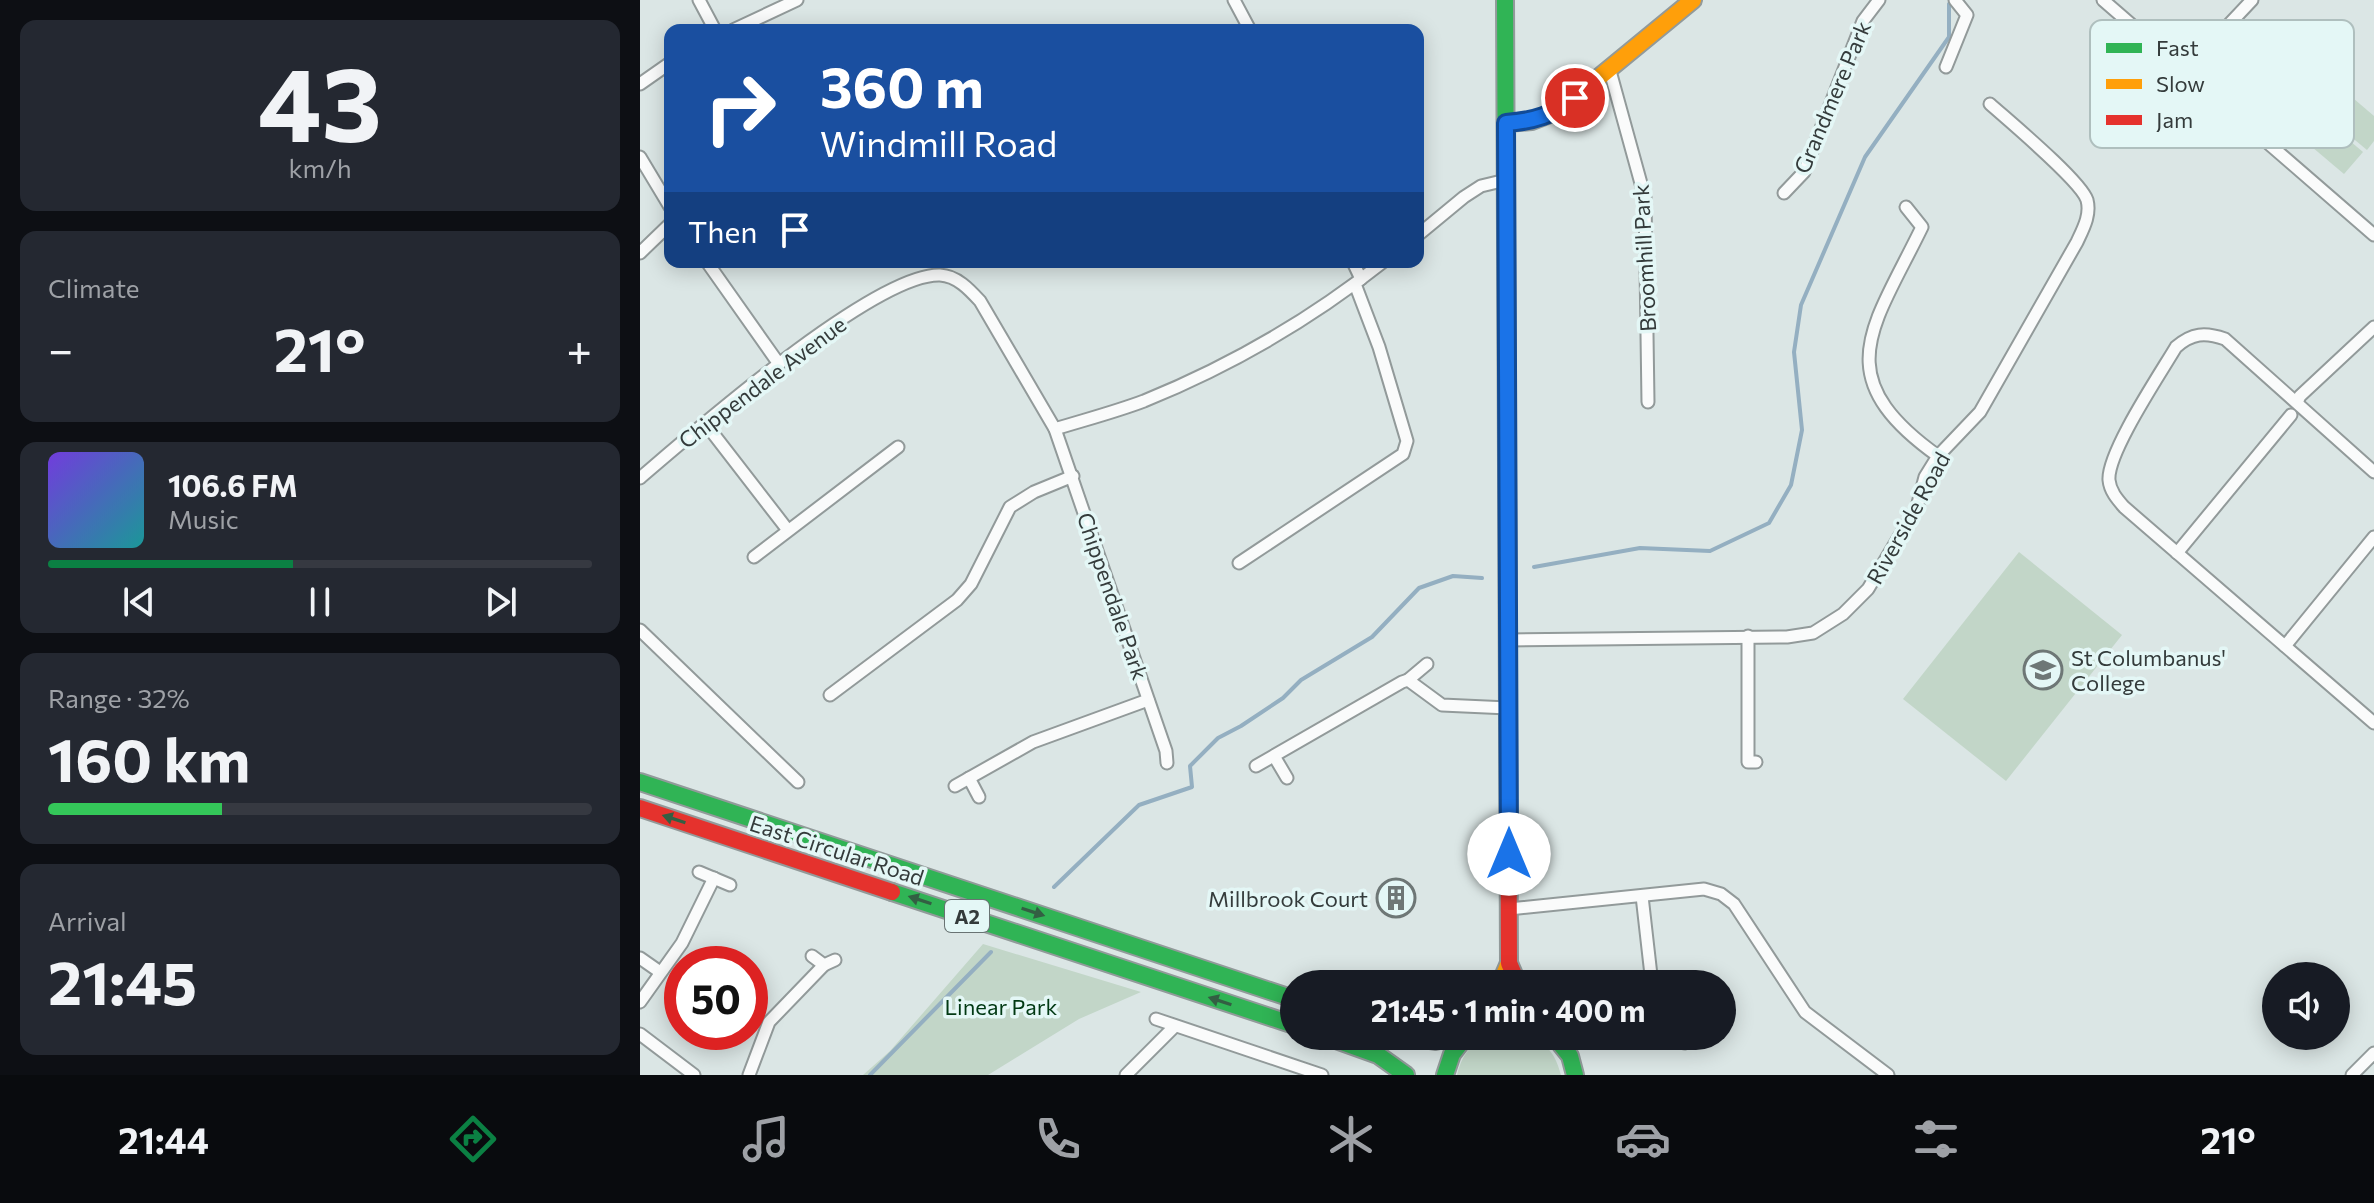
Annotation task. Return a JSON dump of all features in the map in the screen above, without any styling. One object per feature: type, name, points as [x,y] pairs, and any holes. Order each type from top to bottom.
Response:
[{"type":"main road","points":[[1505,0],[1509,909],[1509,963],[1506,970]]},
{"type":"main road","points":[[1506,123],[1532,121],[1558,111],[1693,0]]},
{"type":"main road","name":"East Circular Road","points":[[640,782],[1280,994]]},
{"type":"main road","name":"East Circular Road","points":[[640,808],[1280,1020]]},
{"type":"main road","points":[[1509,963],[1512,970]]},
{"type":"main road","points":[[1364,1050],[1378,1055],[1406,1075]]},
{"type":"main road","points":[[1445,1075],[1454,1050]]},
{"type":"main road","points":[[1565,1050],[1589,1075]]},
{"type":"main road","points":[[1570,1056],[1575,1075]]},
{"type":"street","points":[[699,0],[712,24]]},
{"type":"street","points":[[746,24],[797,0]]},
{"type":"street","points":[[1234,0],[1245,24]]},
{"type":"street","name":"Grandmere Park","points":[[1784,193],[1804,172],[1863,21],[1879,0]]},
{"type":"street","points":[[2103,0],[2127,20]]},
{"type":"street","points":[[2233,20],[2252,0]]},
{"type":"street","points":[[1946,67],[1967,15],[1958,3]]},
{"type":"street","points":[[640,84],[664,67]]},
{"type":"street","name":"Broomhill Park","points":[[1610,71],[1645,198],[1648,402]]},
{"type":"street","name":"Riverside Road","points":[[1507,640],[1787,637],[1813,633],[1843,614],[1868,589],[1917,507],[1925,477],[1938,456],[1980,412],[2077,242],[2089,212],[2087,198],[2062,169],[1990,104]]},
{"type":"street","points":[[2275,148],[2374,235]]},
{"type":"street","points":[[640,157],[664,197]]},
{"type":"street","points":[[1424,230],[1481,186],[1506,180]]},
{"type":"street","points":[[1906,207],[1922,227],[1875,324],[1868,352],[1868,371],[1888,411],[1910,435],[1938,456]]},
{"type":"street","points":[[640,253],[664,230]]},
{"type":"street","points":[[711,268],[779,364]]},
{"type":"street","points":[[1239,563],[1403,454],[1407,441],[1354,268]]},
{"type":"street","points":[[1055,429],[1140,403],[1259,347],[1376,268]]},
{"type":"street","name":"Chippendale Avenue","points":[[640,478],[705,423],[828,328],[910,280],[942,275],[964,284],[980,301],[1055,429]]},
{"type":"street","points":[[2297,402],[2374,327]]},
{"type":"street","points":[[2374,472],[2225,339],[2209,333],[2188,336],[2176,347],[2112,459],[2109,480],[2114,496],[2124,507],[2374,723]]},
{"type":"street","points":[[2177,553],[2291,415]]},
{"type":"street","points":[[705,423],[787,529]]},
{"type":"street","name":"Chippendale Park","points":[[1055,429],[1166,751],[1167,763]]},
{"type":"street","points":[[754,557],[898,447]]},
{"type":"street","points":[[830,695],[957,600],[971,584],[1010,507],[1034,492],[1073,476]]},
{"type":"street","points":[[2285,646],[2374,537]]},
{"type":"street","points":[[641,633],[798,782]]},
{"type":"street","points":[[1748,636],[1748,762],[1756,762]]},
{"type":"street","points":[[1256,766],[1408,680],[1427,664]]},
{"type":"street","points":[[1408,680],[1442,705],[1508,708]]},
{"type":"street","points":[[955,786],[1033,742],[1148,700]]},
{"type":"street","points":[[1274,756],[1287,778]]},
{"type":"street","points":[[969,778],[979,797]]},
{"type":"street","points":[[699,872],[730,885]]},
{"type":"street","points":[[640,1002],[682,943],[714,878]]},
{"type":"street","points":[[1509,909],[1704,889],[1721,894],[1734,904],[1746,920],[1805,1012],[1888,1075]]},
{"type":"street","points":[[1642,896],[1650,970]]},
{"type":"street","points":[[749,1075],[769,1022],[830,963],[812,956]]},
{"type":"street","points":[[640,958],[660,972]]},
{"type":"street","points":[[1156,1019],[1322,1075]]},
{"type":"street","points":[[1126,1075],[1175,1026]]},
{"type":"street","points":[[640,1034],[694,1075]]},
{"type":"street","points":[[2352,1075],[2374,1053]]},
{"type":"green space","points":[[2354,99],[2374,116],[2374,141],[2367,150],[2354,139]]},
{"type":"green space","points":[[2354,144],[2363,152],[2344,174],[2313,148],[2354,148]]},
{"type":"green space","points":[[2019,552],[2122,635],[2006,781],[1903,699]]},
{"type":"green space","name":"Linear Park","points":[[983,944],[1141,992],[1079,1019],[988,1075],[863,1075],[890,1051]]},
{"type":"green space","points":[[1549,1050],[1561,1075],[1457,1075],[1467,1052]]},
{"type":"waterway","points":[[1534,567],[1640,548],[1710,551],[1769,523],[1791,485],[1802,430],[1794,352],[1801,305],[1865,157],[1949,37],[1949,4],[1952,1]]},
{"type":"waterway","points":[[1054,887],[1139,805],[1192,787],[1190,766],[1218,738],[1283,698],[1301,680],[1372,637],[1419,588],[1453,576],[1482,578]]},
{"type":"waterway","points":[[870,1075],[991,952]]},
{"type":"traffic: fast","points":[[1505,0],[1507,466]]},
{"type":"traffic: fast","points":[[640,782],[1280,994]]},
{"type":"traffic: fast","points":[[892,892],[1280,1020]]},
{"type":"traffic: fast","points":[[1364,1050],[1378,1055],[1406,1075]]},
{"type":"traffic: fast","points":[[1445,1075],[1455,1050]]},
{"type":"traffic: fast","points":[[1565,1050],[1575,1075]]},
{"type":"traffic: slow","points":[[1506,123],[1532,121],[1558,111],[1693,0]]},
{"type":"traffic: slow","points":[[1506,970],[1509,963]]},
{"type":"traffic: jam","points":[[1507,466],[1509,963],[1512,970]]},
{"type":"traffic: jam","points":[[640,808],[892,892]]},
{"type":"place","name":"St Columbanus' College","points":[[2043,670]]},
{"type":"place","name":"Millbrook Court","points":[[1396,898]]},
{"type":"route","points":[[1509,854],[1506,123],[1545,117],[1575,98]]}]
